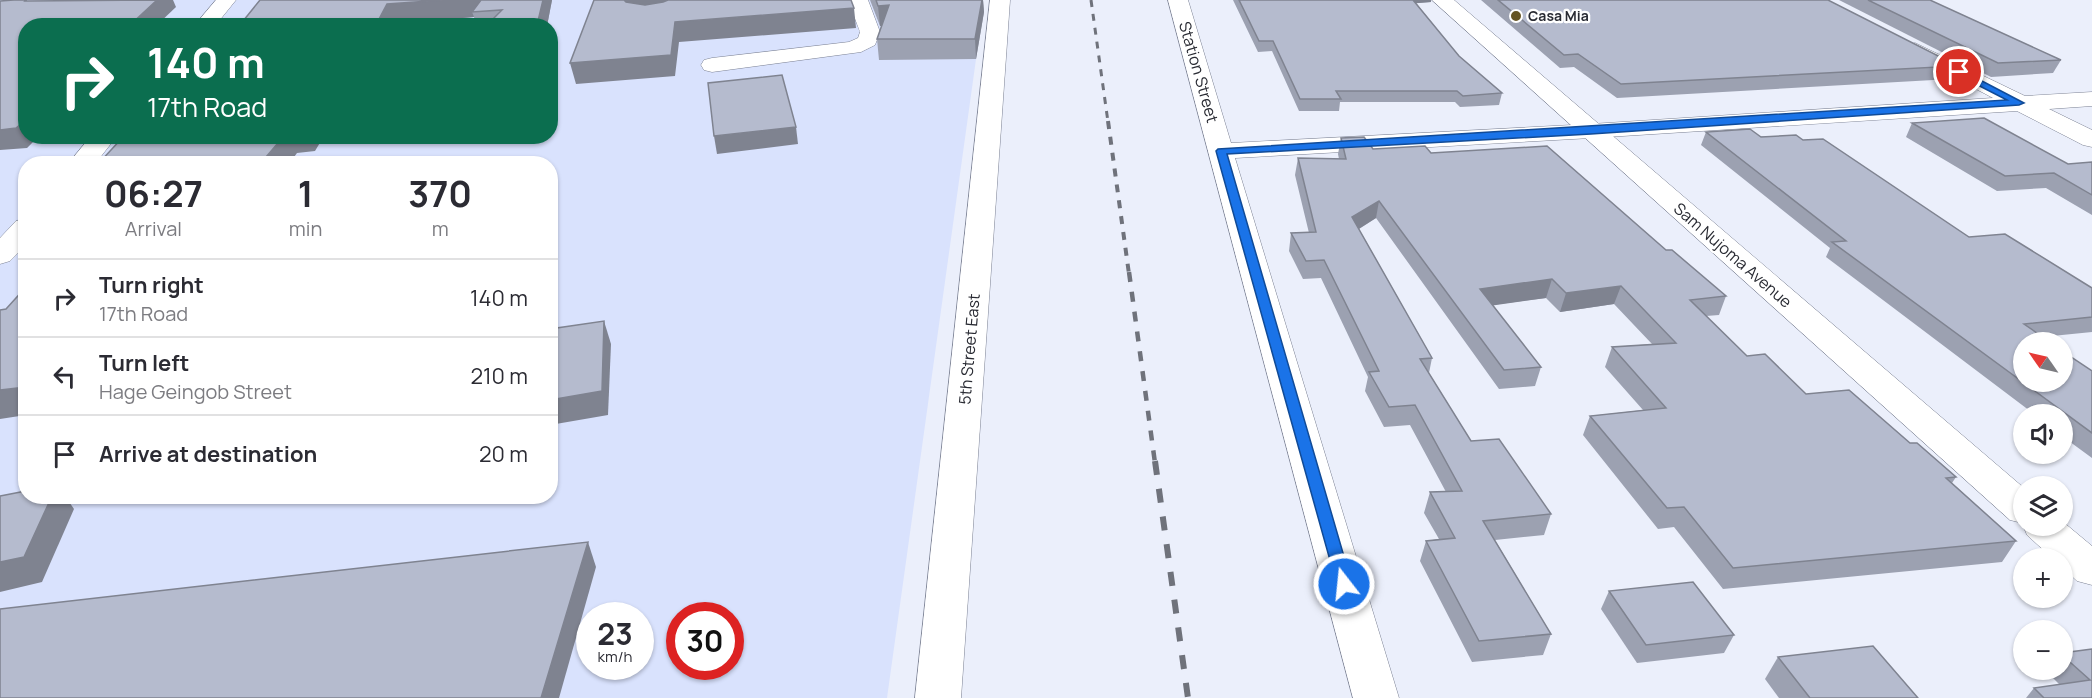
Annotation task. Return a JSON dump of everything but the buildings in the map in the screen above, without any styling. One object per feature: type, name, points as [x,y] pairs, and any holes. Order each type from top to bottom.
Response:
[{"type":"street","points":[[211,18],[226,0]]},
{"type":"street","points":[[712,65],[854,48],[868,41],[870,32],[858,0]]},
{"type":"street","name":"5th Street East","points":[[938,698],[1000,0]]},
{"type":"street","name":"Station Street","points":[[1178,0],[1376,698]]},
{"type":"street","name":"Sam Nujoma Avenue","points":[[1442,0],[2013,500]]},
{"type":"street","points":[[1893,38],[2092,140]]},
{"type":"street","points":[[1221,151],[1591,131],[2092,99]]},
{"type":"street","points":[[88,156],[98,144]]},
{"type":"street","points":[[0,255],[18,235]]},
{"type":"street","points":[[2053,536],[2092,570]]},
{"type":"shaded area","points":[[0,0],[981,0],[977,52],[887,698],[0,698]]},
{"type":"railway","points":[[1091,0],[1108,122]]},
{"type":"railway","points":[[1108,121],[1129,274]]},
{"type":"railway","points":[[1129,272],[1155,463]]},
{"type":"railway","points":[[1155,461],[1188,698]]},
{"type":"place","name":"Casa Mia","points":[[1516,16]]},
{"type":"route","points":[[1344,584],[1221,151],[1591,131],[2019,103],[1959,72]]}]
